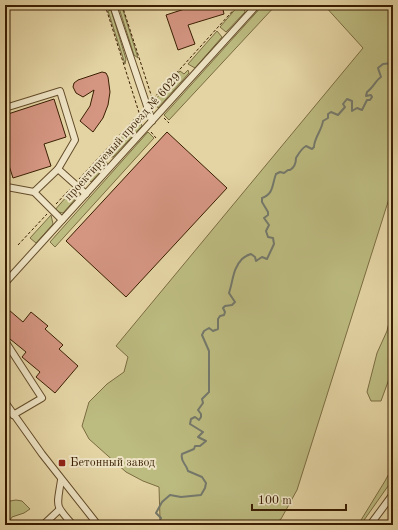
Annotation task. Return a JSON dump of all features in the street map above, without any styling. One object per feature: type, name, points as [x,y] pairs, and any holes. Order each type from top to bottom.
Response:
[{"type":"street","points":[[113,5],[152,121]]},
{"type":"street","name":"проектируемый проезд № 6029","points":[[5,283],[257,5]]},
{"type":"street","points":[[5,108],[60,91],[75,140],[58,170],[34,192]]},
{"type":"street","points":[[58,170],[86,194]]},
{"type":"street","points":[[5,181],[7,187],[34,192],[62,220]]},
{"type":"street","points":[[5,341],[42,398],[13,415]]},
{"type":"street","points":[[5,402],[61,480],[98,525]]},
{"type":"street","points":[[61,480],[58,505],[59,510],[73,525]]},
{"type":"street","points":[[370,525],[393,494]]},
{"type":"street","points":[[43,525],[59,510]]},
{"type":"path","points":[[105,5],[143,125]]},
{"type":"path","points":[[122,5],[156,110]]},
{"type":"path","points":[[153,100],[238,5]]},
{"type":"path","points":[[162,116],[169,123]]},
{"type":"path","points":[[149,130],[156,138]]},
{"type":"shaded area","points":[[239,5],[244,8],[245,12],[226,32],[220,27]]},
{"type":"shaded area","points":[[263,5],[276,5],[169,120],[164,115]]},
{"type":"shaded area","points":[[324,5],[393,5],[393,186],[297,490],[281,519],[273,525],[164,525],[160,519],[159,487],[126,472],[89,439],[82,426],[89,402],[107,384],[124,372],[128,357],[116,346],[363,48]]},
{"type":"shaded area","points":[[122,7],[138,58],[134,55],[119,8]]},
{"type":"shaded area","points":[[111,10],[126,59],[125,64],[108,11]]},
{"type":"shaded area","points":[[217,31],[222,37],[195,68],[188,64]]},
{"type":"shaded area","points":[[188,70],[189,73],[158,108],[155,100],[180,71],[184,74]]},
{"type":"shaded area","points":[[139,117],[142,126],[113,157],[111,157],[107,153]]},
{"type":"shaded area","points":[[148,132],[154,138],[55,247],[50,242]]},
{"type":"shaded area","points":[[102,157],[108,164],[91,182],[86,176]]},
{"type":"shaded area","points":[[74,188],[77,197],[63,213],[54,211]]},
{"type":"shaded area","points":[[51,215],[53,224],[36,243],[30,238]]},
{"type":"shaded area","points":[[393,305],[393,368],[381,401],[371,401],[367,392],[377,353],[387,331]]},
{"type":"shaded area","points":[[393,466],[393,479],[362,523],[358,525],[385,481]]},
{"type":"shaded area","points":[[16,500],[22,501],[30,509],[24,513],[12,517],[7,525],[5,525],[5,504]]},
{"type":"building","points":[[197,5],[222,5],[224,14],[188,25],[195,44],[178,50],[166,15]]},
{"type":"building","points":[[102,72],[106,73],[108,77],[110,92],[108,105],[103,118],[93,132],[80,121],[90,106],[94,90],[83,97],[76,93],[73,87],[74,83],[78,80]]},
{"type":"building","points":[[54,99],[66,137],[44,144],[51,166],[13,178],[5,153],[5,115]]},
{"type":"building","points":[[167,132],[227,188],[126,297],[66,241]]},
{"type":"building","points":[[9,310],[23,322],[31,312],[48,326],[45,329],[63,345],[59,349],[78,366],[55,393],[36,377],[40,372],[22,357],[26,352],[5,335],[5,314]]},
{"type":"waterway","points":[[158,525],[161,518],[156,513],[162,502],[170,495],[181,497],[201,495],[205,488],[206,483],[202,477],[188,471],[182,461],[182,454],[194,449],[195,446],[200,446],[206,441],[198,437],[203,432],[190,424],[191,419],[195,417],[199,420],[201,417],[198,410],[203,403],[202,399],[209,392],[209,351],[202,335],[204,331],[209,328],[213,331],[218,329],[218,319],[220,316],[224,315],[225,312],[223,308],[225,306],[232,305],[235,302],[229,293],[235,271],[239,263],[251,254],[255,257],[256,261],[262,257],[267,259],[274,244],[273,238],[268,237],[266,231],[269,225],[264,218],[268,215],[268,212],[262,202],[262,198],[271,191],[276,174],[280,172],[284,173],[293,168],[296,158],[304,147],[306,146],[312,149],[314,147],[315,140],[323,121],[328,118],[328,114],[331,112],[338,115],[345,107],[343,104],[347,99],[352,101],[352,111],[357,108],[362,110],[367,100],[370,100],[372,97],[371,95],[366,96],[367,92],[381,77],[378,68],[383,64],[393,63]]},
{"type":"place","name":"Бетонный завод","points":[[62,463]]}]
